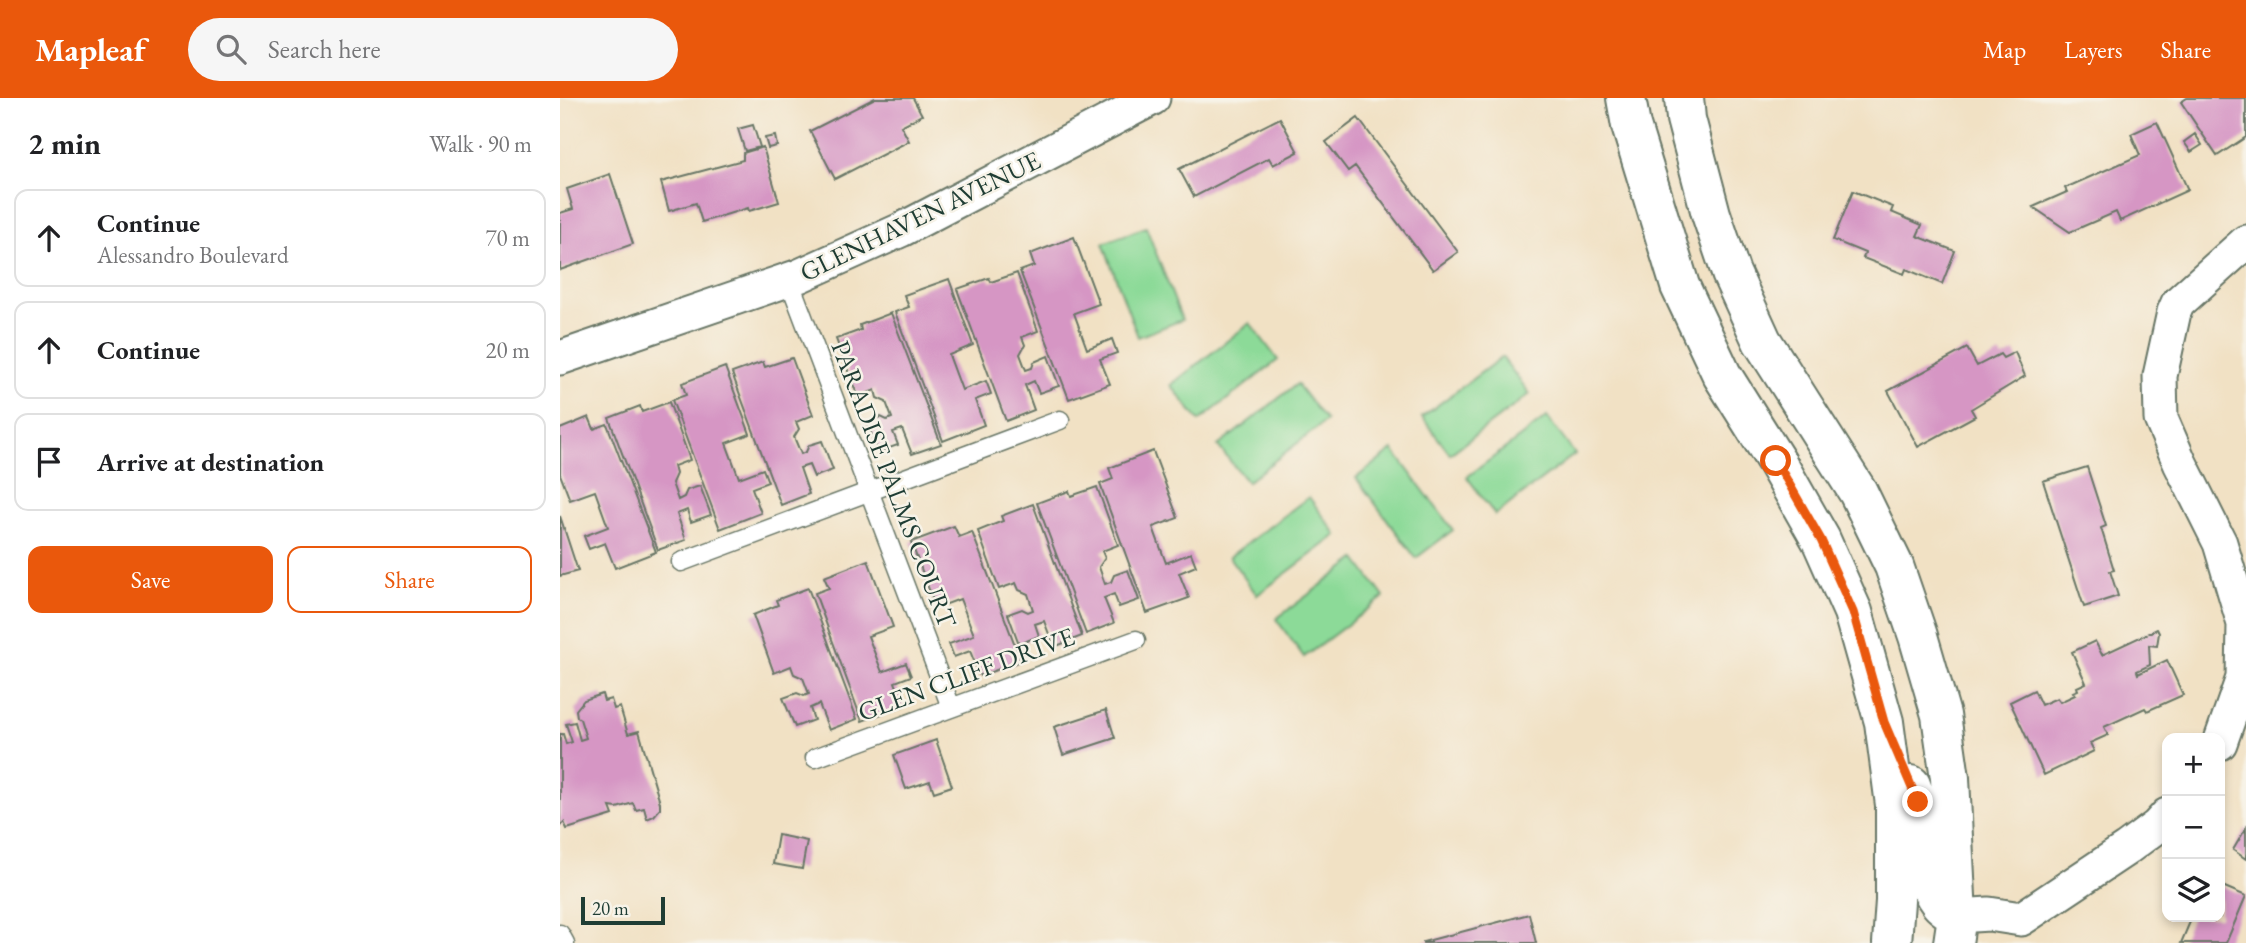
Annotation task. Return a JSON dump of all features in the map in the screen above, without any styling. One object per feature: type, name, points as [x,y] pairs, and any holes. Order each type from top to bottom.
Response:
[{"type":"main road","points":[[1626,98],[1631,126],[1680,286],[1722,375],[1821,540],[1853,612],[1884,722],[1918,802],[1926,880],[1941,904],[1948,934]]},
{"type":"main road","points":[[1666,98],[1674,151],[1711,214]]},
{"type":"main road","points":[[1684,98],[1686,119],[1711,214],[1731,273],[1762,341],[1858,492],[1894,566],[1941,715],[1950,778],[1948,934]]},
{"type":"main road","points":[[1884,722],[1895,805],[1892,943]]},
{"type":"street","name":"GLENHAVEN AVENUE","points":[[560,358],[789,279],[901,230],[1153,98]]},
{"type":"street","points":[[2224,733],[2244,678],[2244,624],[2220,543],[2161,419],[2160,376],[2178,303],[2246,242]]},
{"type":"street","points":[[1948,934],[1989,914],[2020,931],[2162,820]]},
{"type":"lane","name":"PARADISE PALMS COURT","points":[[789,279],[951,707]]},
{"type":"lane","points":[[681,562],[1060,420]]},
{"type":"lane","name":"GLEN CLIFF DRIVE","points":[[815,758],[1136,640]]},
{"type":"lane","points":[[560,934],[565,943]]},
{"type":"green space","points":[[1146,227],[1182,320],[1138,337],[1103,243]]},
{"type":"green space","points":[[1250,323],[1278,360],[1199,421],[1171,385]]},
{"type":"green space","points":[[1502,357],[1530,394],[1450,454],[1422,417]]},
{"type":"green space","points":[[1297,384],[1326,421],[1247,482],[1218,446]]},
{"type":"green space","points":[[1547,417],[1575,454],[1495,515],[1467,477]]},
{"type":"green space","points":[[1393,450],[1453,530],[1416,558],[1356,478]]},
{"type":"green space","points":[[1309,497],[1337,535],[1257,595],[1229,557]]},
{"type":"green space","points":[[1356,559],[1384,597],[1304,657],[1276,619]]},
{"type":"building","points":[[875,98],[913,98],[922,115],[901,126],[909,141],[835,179],[810,131]]},
{"type":"building","points":[[2187,98],[2246,98],[2246,137],[2217,156],[2181,102]]},
{"type":"building","points":[[1280,118],[1298,152],[1273,165],[1269,158],[1194,197],[1179,169]]},
{"type":"building","points":[[1358,118],[1458,252],[1433,270],[1355,166],[1348,171],[1326,142]]},
{"type":"building","points":[[2157,122],[2188,190],[2120,221],[2116,212],[2070,232],[2033,207],[2067,192],[2065,188],[2140,155],[2131,134]]},
{"type":"building","points":[[753,125],[760,147],[745,151],[738,129]]},
{"type":"building","points":[[2195,134],[2202,145],[2191,152],[2184,142]]},
{"type":"building","points":[[775,136],[777,146],[768,148],[765,138]]},
{"type":"building","points":[[763,147],[779,202],[702,222],[696,203],[669,211],[661,182],[743,160],[743,153]]},
{"type":"building","points":[[610,174],[633,244],[560,270],[560,213],[573,209],[567,189]]},
{"type":"building","points":[[1853,191],[1893,207],[1891,212],[1922,225],[1917,236],[1955,251],[1942,284],[1906,269],[1904,274],[1863,258],[1865,253],[1833,240]]},
{"type":"building","points":[[1074,237],[1099,304],[1074,313],[1087,349],[1112,339],[1117,353],[1100,359],[1110,384],[1069,399],[1020,271],[1034,266],[1030,254]]},
{"type":"building","points":[[1017,273],[1038,331],[1022,337],[1025,345],[1020,354],[1026,370],[1032,368],[1034,362],[1048,356],[1059,386],[1039,393],[1034,381],[1025,385],[1034,410],[1006,421],[957,289],[989,278],[991,282]]},
{"type":"building","points":[[949,279],[973,345],[949,355],[962,390],[986,381],[991,394],[975,400],[984,425],[943,441],[895,312],[909,307],[904,295]]},
{"type":"building","points":[[891,313],[941,444],[912,454],[902,429],[893,432],[898,445],[878,452],[867,422],[881,417],[887,420],[892,418],[886,402],[877,398],[875,390],[858,397],[836,339],[861,330],[860,325]]},
{"type":"building","points":[[1967,348],[1977,366],[2000,354],[2003,358],[2015,352],[2025,376],[1971,409],[1975,416],[1918,447],[1888,391]]},
{"type":"building","points":[[792,358],[813,415],[796,422],[799,429],[794,437],[801,454],[806,452],[809,445],[822,441],[833,470],[814,477],[809,465],[800,468],[809,494],[781,505],[732,373],[763,362],[765,367]]},
{"type":"building","points":[[725,367],[750,434],[726,443],[739,478],[763,469],[768,482],[752,488],[761,513],[720,529],[672,400],[686,395],[682,383]]},
{"type":"building","points":[[669,402],[690,460],[674,466],[676,474],[672,483],[678,500],[684,497],[687,490],[700,486],[711,515],[691,522],[687,510],[677,514],[686,540],[658,550],[609,418],[640,406],[642,412]]},
{"type":"building","points":[[589,417],[594,429],[607,424],[656,552],[615,568],[605,543],[589,549],[584,536],[608,527],[595,491],[570,500],[560,474],[560,429]]},
{"type":"building","points":[[1153,451],[1178,518],[1153,527],[1166,563],[1191,553],[1196,566],[1179,573],[1189,598],[1147,613],[1100,484],[1113,479],[1109,468]]},
{"type":"building","points":[[2087,467],[2106,526],[2101,528],[2114,570],[2110,571],[2118,596],[2084,607],[2043,481]]},
{"type":"building","points":[[1097,487],[1118,545],[1102,551],[1105,558],[1099,567],[1105,584],[1111,582],[1114,575],[1128,570],[1139,600],[1119,607],[1114,594],[1104,598],[1114,623],[1086,634],[1037,503],[1069,491],[1071,496]]},
{"type":"building","points":[[1033,504],[1082,636],[1054,647],[1044,621],[1035,624],[1039,636],[1019,644],[1008,614],[1022,609],[1028,612],[1033,610],[1028,594],[1019,590],[1016,583],[999,589],[978,531],[1003,521],[1001,516]]},
{"type":"building","points":[[560,516],[578,571],[560,576]]},
{"type":"building","points":[[954,526],[959,537],[972,532],[1021,661],[980,676],[970,651],[954,657],[949,644],[974,635],[960,599],[936,608],[911,542]]},
{"type":"building","points":[[868,560],[893,627],[868,636],[882,672],[906,663],[911,676],[895,682],[904,706],[862,721],[815,593],[829,588],[824,577]]},
{"type":"building","points":[[808,588],[857,719],[829,730],[819,704],[810,708],[814,720],[795,727],[783,698],[797,693],[804,696],[809,694],[803,678],[794,674],[791,666],[774,673],[753,615],[778,605],[776,600]]},
{"type":"building","points":[[2157,629],[2157,646],[2149,645],[2150,665],[2137,671],[2138,674],[2167,660],[2183,695],[2147,711],[2145,708],[2104,727],[2108,735],[2090,743],[2094,751],[2044,775],[2010,702],[2034,690],[2041,705],[2057,698],[2060,702],[2075,695],[2073,692],[2078,690],[2077,687],[2086,683],[2072,652],[2095,641],[2102,655]]},
{"type":"building","points":[[602,694],[604,701],[611,699],[614,709],[620,707],[628,734],[639,731],[660,809],[647,819],[644,808],[636,810],[633,803],[617,808],[610,807],[613,815],[567,829],[564,822],[560,826],[560,734],[563,734],[566,744],[572,742],[566,724],[575,722],[580,740],[586,738],[576,710],[584,700]]},
{"type":"building","points":[[1106,710],[1115,738],[1063,755],[1054,727]]},
{"type":"building","points":[[936,740],[952,786],[934,792],[930,781],[906,789],[894,755]]},
{"type":"building","points":[[2246,828],[2246,859],[2233,850]]},
{"type":"building","points":[[778,835],[807,841],[802,869],[773,864]]},
{"type":"building","points":[[2225,887],[2246,896],[2226,943],[2181,943],[2190,922],[2225,922]]},
{"type":"building","points":[[1529,914],[1536,943],[1423,943],[1423,942]]},
{"type":"route","points":[[1776,461],[1821,540],[1853,612],[1884,722],[1918,802]]}]
